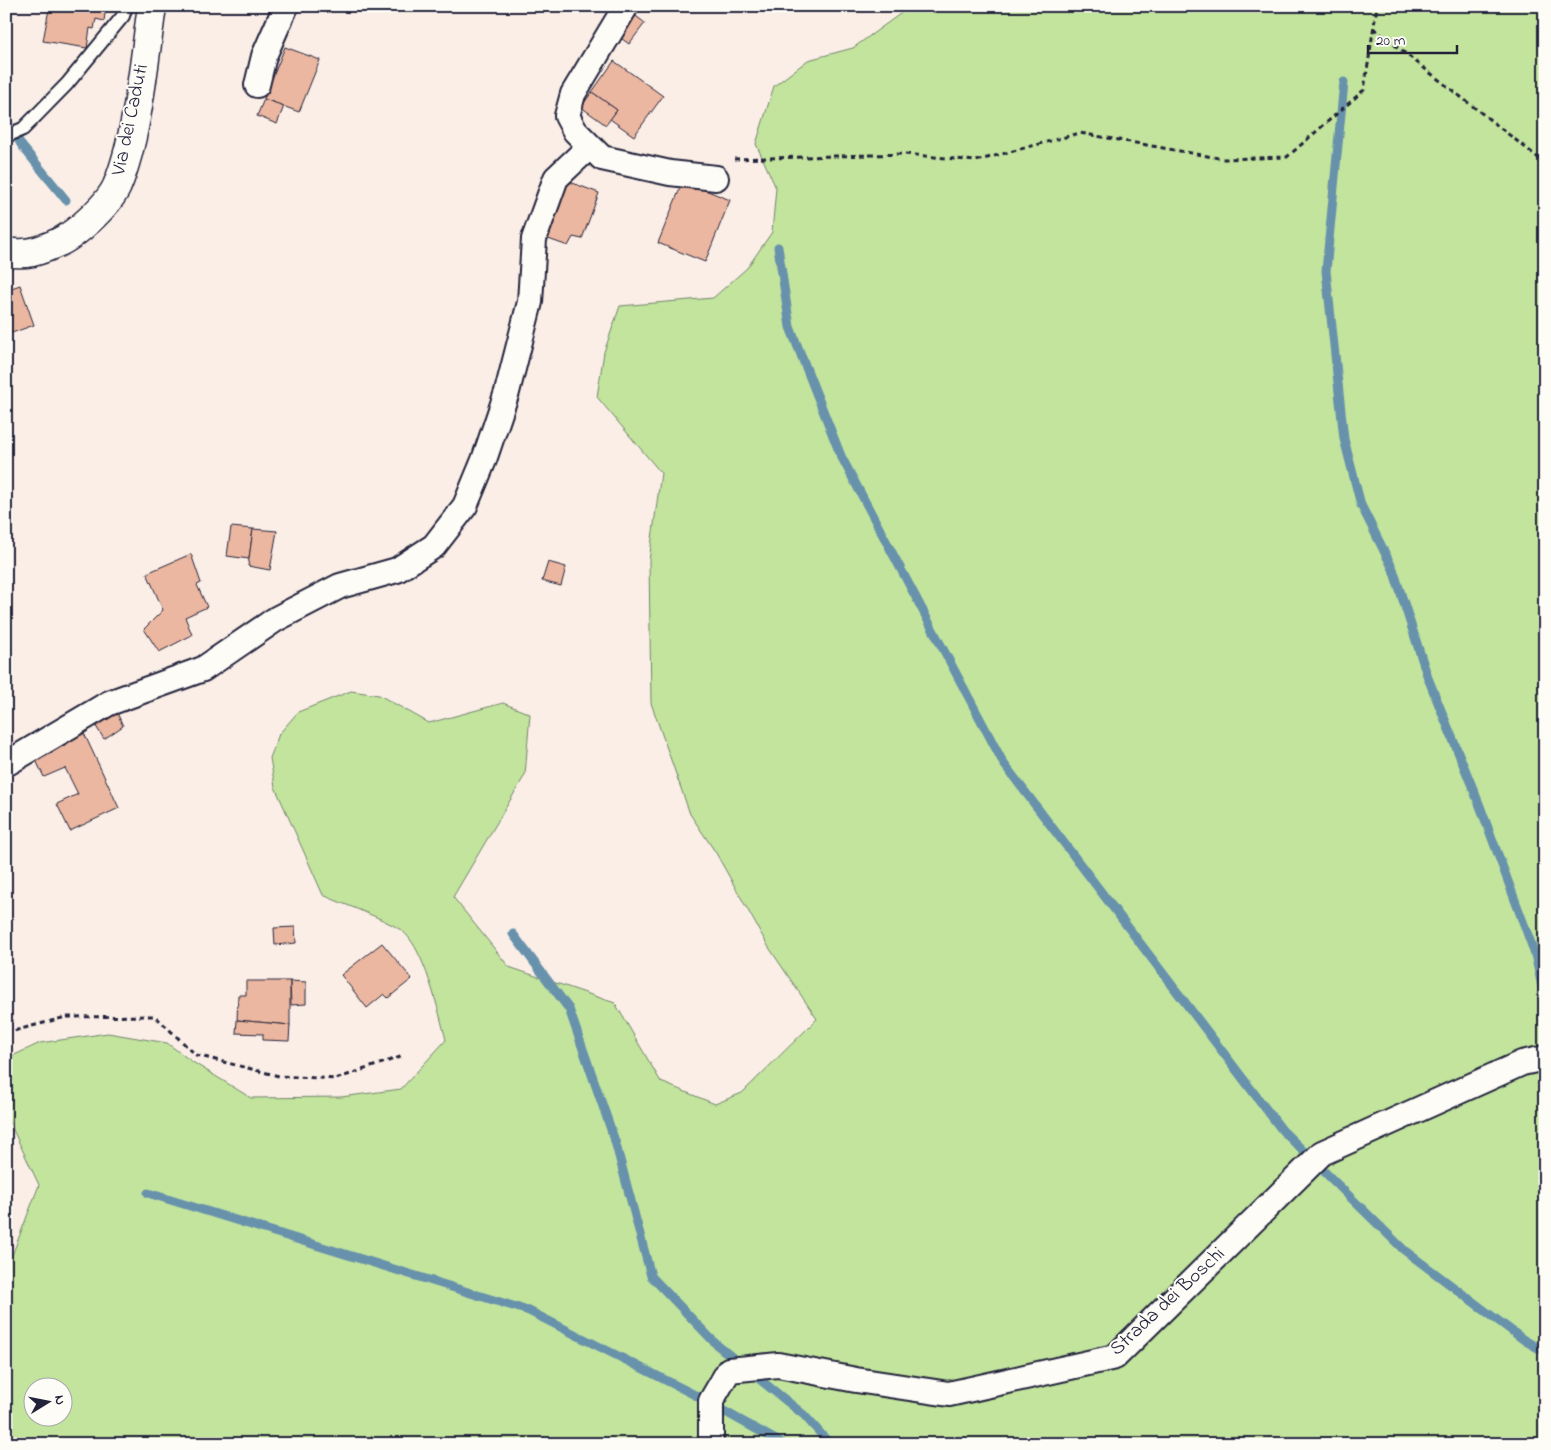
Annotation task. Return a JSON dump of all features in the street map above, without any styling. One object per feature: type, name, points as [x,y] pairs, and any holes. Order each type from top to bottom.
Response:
[{"type":"street","name":"Via dei Caduti","points":[[6,252],[22,255],[68,239],[92,218],[116,188],[130,147],[152,6]]},
{"type":"street","points":[[257,85],[264,56],[286,6]]},
{"type":"street","points":[[626,6],[573,94],[567,116],[575,131],[602,158],[670,173],[723,168]]},
{"type":"street","points":[[6,764],[109,703],[203,669],[276,619],[340,586],[397,570],[434,546],[465,506],[484,460],[507,392],[530,302],[534,239],[556,178],[588,148]]},
{"type":"street","name":"Strada dei Boschi","points":[[711,1444],[710,1401],[729,1370],[778,1365],[856,1380],[949,1394],[1115,1357],[1322,1153],[1522,1063],[1545,1058]]},
{"type":"lane","points":[[6,136],[23,129],[67,84],[123,16],[126,6]]},
{"type":"path","points":[[723,168],[905,154],[976,161],[1080,133],[1224,159],[1287,157],[1364,90],[1377,6]]},
{"type":"path","points":[[1373,27],[1545,163]]},
{"type":"path","points":[[6,1033],[66,1017],[155,1016],[196,1055],[279,1076],[336,1079],[403,1056]]},
{"type":"green space","points":[[911,6],[1545,6],[1545,1444],[6,1444],[6,1271],[39,1185],[6,1115],[6,1059],[40,1043],[108,1033],[167,1043],[191,1061],[251,1098],[341,1097],[401,1089],[446,1040],[430,981],[417,950],[409,938],[401,930],[383,920],[323,895],[275,787],[270,758],[279,734],[298,712],[351,691],[379,695],[429,723],[503,703],[530,714],[525,775],[453,897],[509,967],[615,1003],[661,1082],[715,1104],[742,1093],[817,1019],[768,946],[716,853],[690,814],[651,703],[649,561],[661,473],[597,397],[604,352],[620,306],[713,298],[747,268],[772,232],[776,188],[756,144],[774,86],[808,60],[853,48]]},
{"type":"building","points":[[56,6],[106,6],[104,21],[96,19],[94,29],[90,28],[87,48],[43,41],[49,9],[55,9]]},
{"type":"building","points":[[624,7],[645,23],[629,44],[607,28]]},
{"type":"building","points":[[285,47],[320,60],[299,112],[264,99]]},
{"type":"building","points":[[614,61],[663,96],[634,136],[610,119],[617,110],[592,92]]},
{"type":"building","points":[[592,92],[617,110],[606,125],[581,107]]},
{"type":"building","points":[[264,99],[284,106],[277,124],[257,116]]},
{"type":"building","points":[[562,179],[599,193],[582,239],[573,237],[568,246],[540,236]]},
{"type":"building","points":[[683,181],[730,200],[705,262],[658,243]]},
{"type":"building","points":[[20,285],[34,325],[6,335],[6,290]]},
{"type":"building","points":[[231,527],[253,529],[249,559],[227,556]]},
{"type":"building","points":[[253,529],[277,531],[270,570],[248,566]]},
{"type":"building","points":[[191,554],[201,583],[197,585],[207,607],[185,617],[192,635],[159,652],[144,629],[163,610],[147,573]]},
{"type":"building","points":[[548,562],[566,567],[561,586],[542,581]]},
{"type":"building","points":[[113,704],[123,726],[104,739],[92,720]]},
{"type":"building","points":[[82,729],[119,808],[70,831],[57,804],[78,794],[65,768],[44,777],[32,752]]},
{"type":"building","points":[[295,927],[296,943],[275,945],[274,928]]},
{"type":"building","points":[[382,943],[412,979],[388,998],[384,994],[367,1008],[341,975]]},
{"type":"building","points":[[246,981],[290,981],[290,1025],[237,1020],[238,995],[246,995]]},
{"type":"building","points":[[290,981],[306,982],[306,1004],[291,1005]]},
{"type":"building","points":[[237,1020],[290,1025],[289,1041],[263,1040],[263,1034],[236,1033]]},
{"type":"waterway","points":[[1344,82],[1326,271],[1344,439],[1361,505],[1393,569],[1428,678],[1480,806],[1535,954],[1545,1001]]},
{"type":"waterway","points":[[6,119],[22,146],[66,200]]},
{"type":"waterway","points":[[778,247],[790,327],[841,456],[1004,764],[1282,1130],[1404,1250],[1524,1340],[1545,1352]]},
{"type":"waterway","points":[[513,934],[569,1009],[615,1141],[651,1276],[717,1345],[804,1415],[830,1444]]},
{"type":"waterway","points":[[148,1193],[529,1311],[695,1395],[783,1444]]}]
